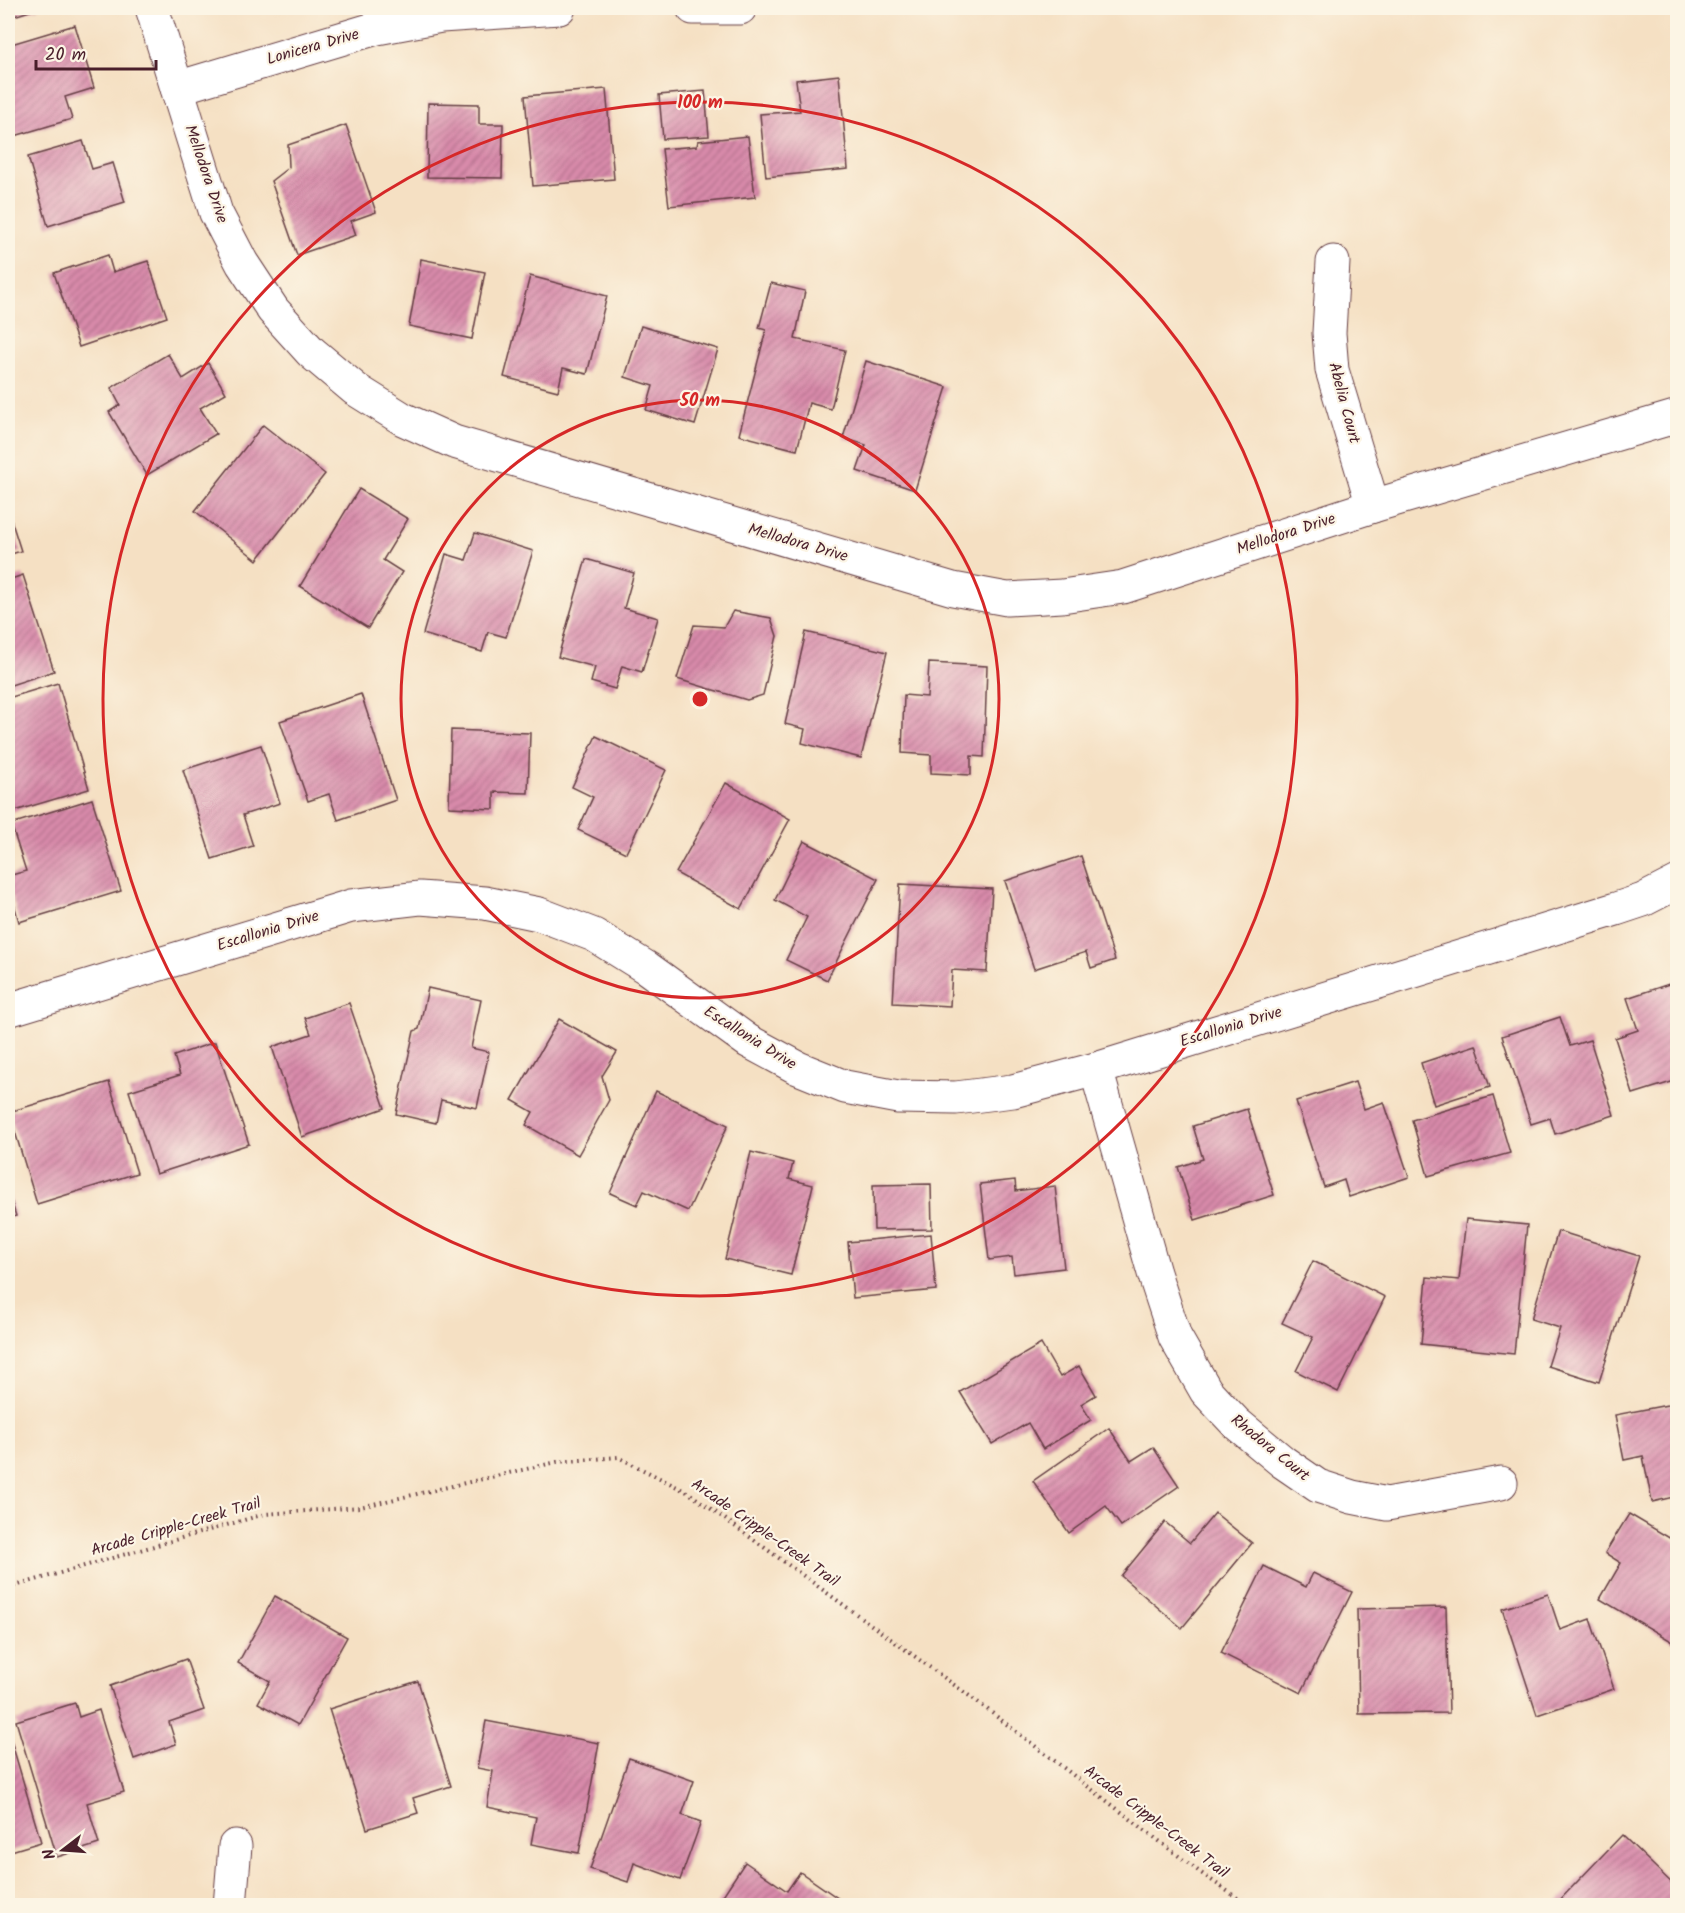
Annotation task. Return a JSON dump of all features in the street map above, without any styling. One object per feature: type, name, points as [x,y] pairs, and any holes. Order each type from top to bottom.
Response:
[{"type":"street","name":"Mellodora Drive","points":[[152,8],[216,213],[242,263],[273,310],[311,352],[355,388],[403,419],[454,442],[953,589],[1007,599],[1062,596],[1123,587],[1373,506],[1677,416]]},
{"type":"street","name":"Lonicera Drive","points":[[177,87],[377,28],[441,16],[559,8]]},
{"type":"street","points":[[693,8],[740,8]]},
{"type":"street","name":"Abelia Court","points":[[1333,262],[1329,333],[1332,370],[1373,506]]},
{"type":"street","name":"Escallonia Drive","points":[[8,1010],[351,906],[420,898],[485,903],[539,914],[594,935],[647,968],[748,1041],[798,1068],[845,1087],[898,1097],[956,1098],[1013,1091],[1096,1069],[1616,909],[1643,900],[1677,882]]},
{"type":"street","name":"Rhodora Court","points":[[1096,1069],[1154,1274],[1175,1338],[1206,1391],[1236,1423],[1283,1462],[1318,1486],[1353,1497],[1386,1504],[1501,1483]]},
{"type":"street","points":[[230,1905],[235,1846]]},
{"type":"path","name":"Arcade Cripple-Creek Trail","points":[[8,1588],[265,1514],[360,1507],[557,1462],[618,1457],[690,1492],[975,1700],[1201,1873],[1249,1905]]},
{"type":"building","points":[[8,8],[39,8],[8,18]]},
{"type":"building","points":[[75,25],[94,88],[65,97],[72,119],[8,138],[8,45]]},
{"type":"building","points":[[839,75],[848,169],[766,177],[760,114],[800,111],[796,80]]},
{"type":"building","points":[[606,89],[614,179],[533,186],[525,96]]},
{"type":"building","points":[[705,91],[709,136],[663,139],[659,95]]},
{"type":"building","points":[[428,103],[479,104],[479,124],[503,124],[502,178],[427,177]]},
{"type":"building","points":[[346,125],[376,212],[351,221],[356,235],[297,255],[271,181],[289,167],[288,145]]},
{"type":"building","points":[[748,136],[755,197],[669,206],[662,149],[697,146],[698,141]]},
{"type":"building","points":[[83,141],[92,169],[113,163],[125,202],[48,226],[28,157]]},
{"type":"building","points":[[108,255],[113,272],[148,261],[167,317],[79,347],[54,273]]},
{"type":"building","points":[[421,259],[485,272],[472,339],[409,326]]},
{"type":"building","points":[[530,276],[607,296],[587,374],[563,368],[558,391],[504,377]]},
{"type":"building","points":[[771,283],[805,291],[795,339],[845,350],[831,409],[809,403],[797,450],[739,435],[766,330],[759,328]]},
{"type":"building","points":[[641,326],[718,349],[695,425],[646,410],[653,386],[625,377]]},
{"type":"building","points":[[168,354],[183,379],[208,363],[226,393],[200,408],[216,434],[147,475],[109,412],[120,405],[111,388]]},
{"type":"building","points":[[866,361],[947,387],[915,490],[857,471],[866,445],[843,438]]},
{"type":"building","points":[[263,425],[325,474],[257,560],[195,511]]},
{"type":"building","points":[[359,489],[408,519],[383,560],[402,572],[368,628],[300,586]]},
{"type":"building","points":[[8,510],[21,551],[8,555]]},
{"type":"building","points":[[475,533],[533,551],[506,637],[488,632],[482,652],[423,634],[446,554],[466,560]]},
{"type":"building","points":[[586,559],[634,573],[624,608],[658,618],[642,672],[622,666],[615,689],[591,682],[595,667],[558,657]]},
{"type":"building","points":[[23,575],[54,671],[8,686],[8,580]]},
{"type":"building","points":[[733,611],[771,618],[777,636],[763,695],[747,700],[677,679],[694,625],[724,627]]},
{"type":"building","points":[[806,632],[887,652],[861,758],[802,743],[805,729],[785,724]]},
{"type":"building","points":[[929,663],[987,666],[984,757],[971,756],[971,775],[931,773],[931,755],[902,753],[904,695],[927,697]]},
{"type":"building","points":[[58,683],[89,789],[8,813],[8,698]]},
{"type":"building","points":[[361,694],[396,800],[338,820],[329,794],[308,801],[280,721]]},
{"type":"building","points":[[451,730],[530,733],[528,793],[494,792],[494,809],[449,807]]},
{"type":"building","points":[[596,736],[666,770],[626,853],[578,830],[593,797],[572,787]]},
{"type":"building","points":[[261,745],[280,803],[243,815],[253,846],[212,859],[183,770]]},
{"type":"building","points":[[726,783],[790,819],[741,909],[676,873]]},
{"type":"building","points":[[92,799],[121,891],[19,922],[8,876],[26,871],[11,824]]},
{"type":"building","points":[[804,841],[878,879],[827,980],[786,960],[807,917],[775,900]]},
{"type":"building","points":[[1081,856],[1115,960],[1091,968],[1086,952],[1034,969],[1005,881]]},
{"type":"building","points":[[900,884],[992,889],[987,972],[952,970],[950,1006],[893,1003]]},
{"type":"building","points":[[1678,981],[1678,1080],[1633,1094],[1615,1038],[1638,1030],[1627,998]]},
{"type":"building","points":[[428,988],[481,1000],[471,1048],[489,1052],[477,1108],[441,1100],[436,1123],[396,1114],[414,1031],[419,1029]]},
{"type":"building","points":[[349,1003],[385,1108],[302,1137],[272,1047],[311,1034],[305,1018]]},
{"type":"building","points":[[1560,1017],[1570,1046],[1590,1040],[1614,1115],[1555,1134],[1550,1118],[1531,1124],[1502,1036]]},
{"type":"building","points":[[559,1019],[617,1052],[602,1076],[609,1100],[578,1155],[526,1125],[533,1112],[512,1100]]},
{"type":"building","points":[[215,1042],[249,1144],[156,1174],[129,1091],[180,1075],[174,1056]]},
{"type":"building","points":[[1476,1045],[1490,1087],[1434,1105],[1421,1063]]},
{"type":"building","points":[[109,1082],[137,1173],[37,1204],[9,1112]]},
{"type":"building","points":[[1355,1082],[1364,1109],[1384,1102],[1409,1177],[1349,1197],[1344,1180],[1324,1187],[1296,1101]]},
{"type":"building","points":[[656,1091],[728,1125],[688,1211],[644,1191],[637,1205],[610,1193]]},
{"type":"building","points":[[1493,1096],[1510,1153],[1428,1176],[1412,1120]]},
{"type":"building","points":[[1247,1109],[1274,1195],[1195,1220],[1178,1167],[1203,1159],[1193,1126]]},
{"type":"building","points":[[751,1152],[793,1163],[789,1179],[813,1185],[791,1275],[725,1259]]},
{"type":"building","points":[[1015,1180],[1016,1191],[1055,1186],[1064,1268],[1014,1274],[1012,1257],[989,1260],[980,1184]]},
{"type":"building","points":[[931,1184],[932,1229],[874,1230],[873,1185]]},
{"type":"building","points":[[8,1191],[16,1216],[8,1219]]},
{"type":"building","points":[[1466,1219],[1527,1225],[1514,1354],[1421,1344],[1427,1277],[1459,1280]]},
{"type":"building","points":[[1558,1231],[1639,1256],[1599,1382],[1548,1366],[1560,1328],[1531,1319]]},
{"type":"building","points":[[931,1234],[936,1290],[853,1298],[848,1242]]},
{"type":"building","points":[[1313,1261],[1385,1297],[1338,1392],[1296,1371],[1313,1337],[1282,1323]]},
{"type":"building","points":[[1041,1344],[1060,1377],[1079,1366],[1096,1395],[1081,1404],[1091,1420],[1043,1449],[1028,1423],[992,1444],[960,1392]]},
{"type":"building","points":[[1678,1403],[1678,1496],[1652,1502],[1643,1456],[1624,1460],[1615,1415]]},
{"type":"building","points":[[1109,1428],[1131,1461],[1153,1447],[1179,1486],[1121,1526],[1106,1506],[1069,1533],[1033,1481]]},
{"type":"building","points":[[1215,1513],[1252,1543],[1182,1628],[1121,1576],[1165,1522],[1190,1543]]},
{"type":"building","points":[[1629,1514],[1678,1543],[1678,1573],[1675,1576],[1678,1578],[1678,1645],[1600,1599],[1621,1563],[1605,1553]]},
{"type":"building","points":[[1264,1566],[1306,1587],[1313,1573],[1352,1592],[1301,1693],[1221,1653]]},
{"type":"building","points":[[1548,1594],[1560,1630],[1590,1619],[1614,1689],[1537,1715],[1502,1609]]},
{"type":"building","points":[[275,1596],[347,1637],[298,1725],[258,1703],[270,1681],[238,1663]]},
{"type":"building","points":[[1446,1607],[1449,1713],[1359,1714],[1357,1609]]},
{"type":"building","points":[[186,1659],[204,1710],[169,1722],[176,1744],[134,1759],[110,1686]]},
{"type":"building","points":[[418,1681],[451,1786],[413,1798],[418,1813],[367,1829],[329,1709]]},
{"type":"building","points":[[75,1703],[79,1717],[99,1710],[124,1792],[87,1803],[99,1844],[57,1857],[16,1721]]},
{"type":"building","points":[[486,1721],[599,1743],[579,1853],[531,1844],[536,1817],[487,1807],[493,1771],[477,1768]]},
{"type":"building","points":[[8,1730],[41,1842],[8,1852]]},
{"type":"building","points":[[629,1758],[694,1781],[682,1815],[701,1822],[680,1880],[634,1863],[628,1882],[590,1869]]},
{"type":"building","points":[[1622,1835],[1678,1889],[1678,1899],[1671,1906],[1554,1906]]},
{"type":"building","points":[[745,1862],[787,1891],[800,1872],[839,1899],[834,1906],[716,1906]]}]
